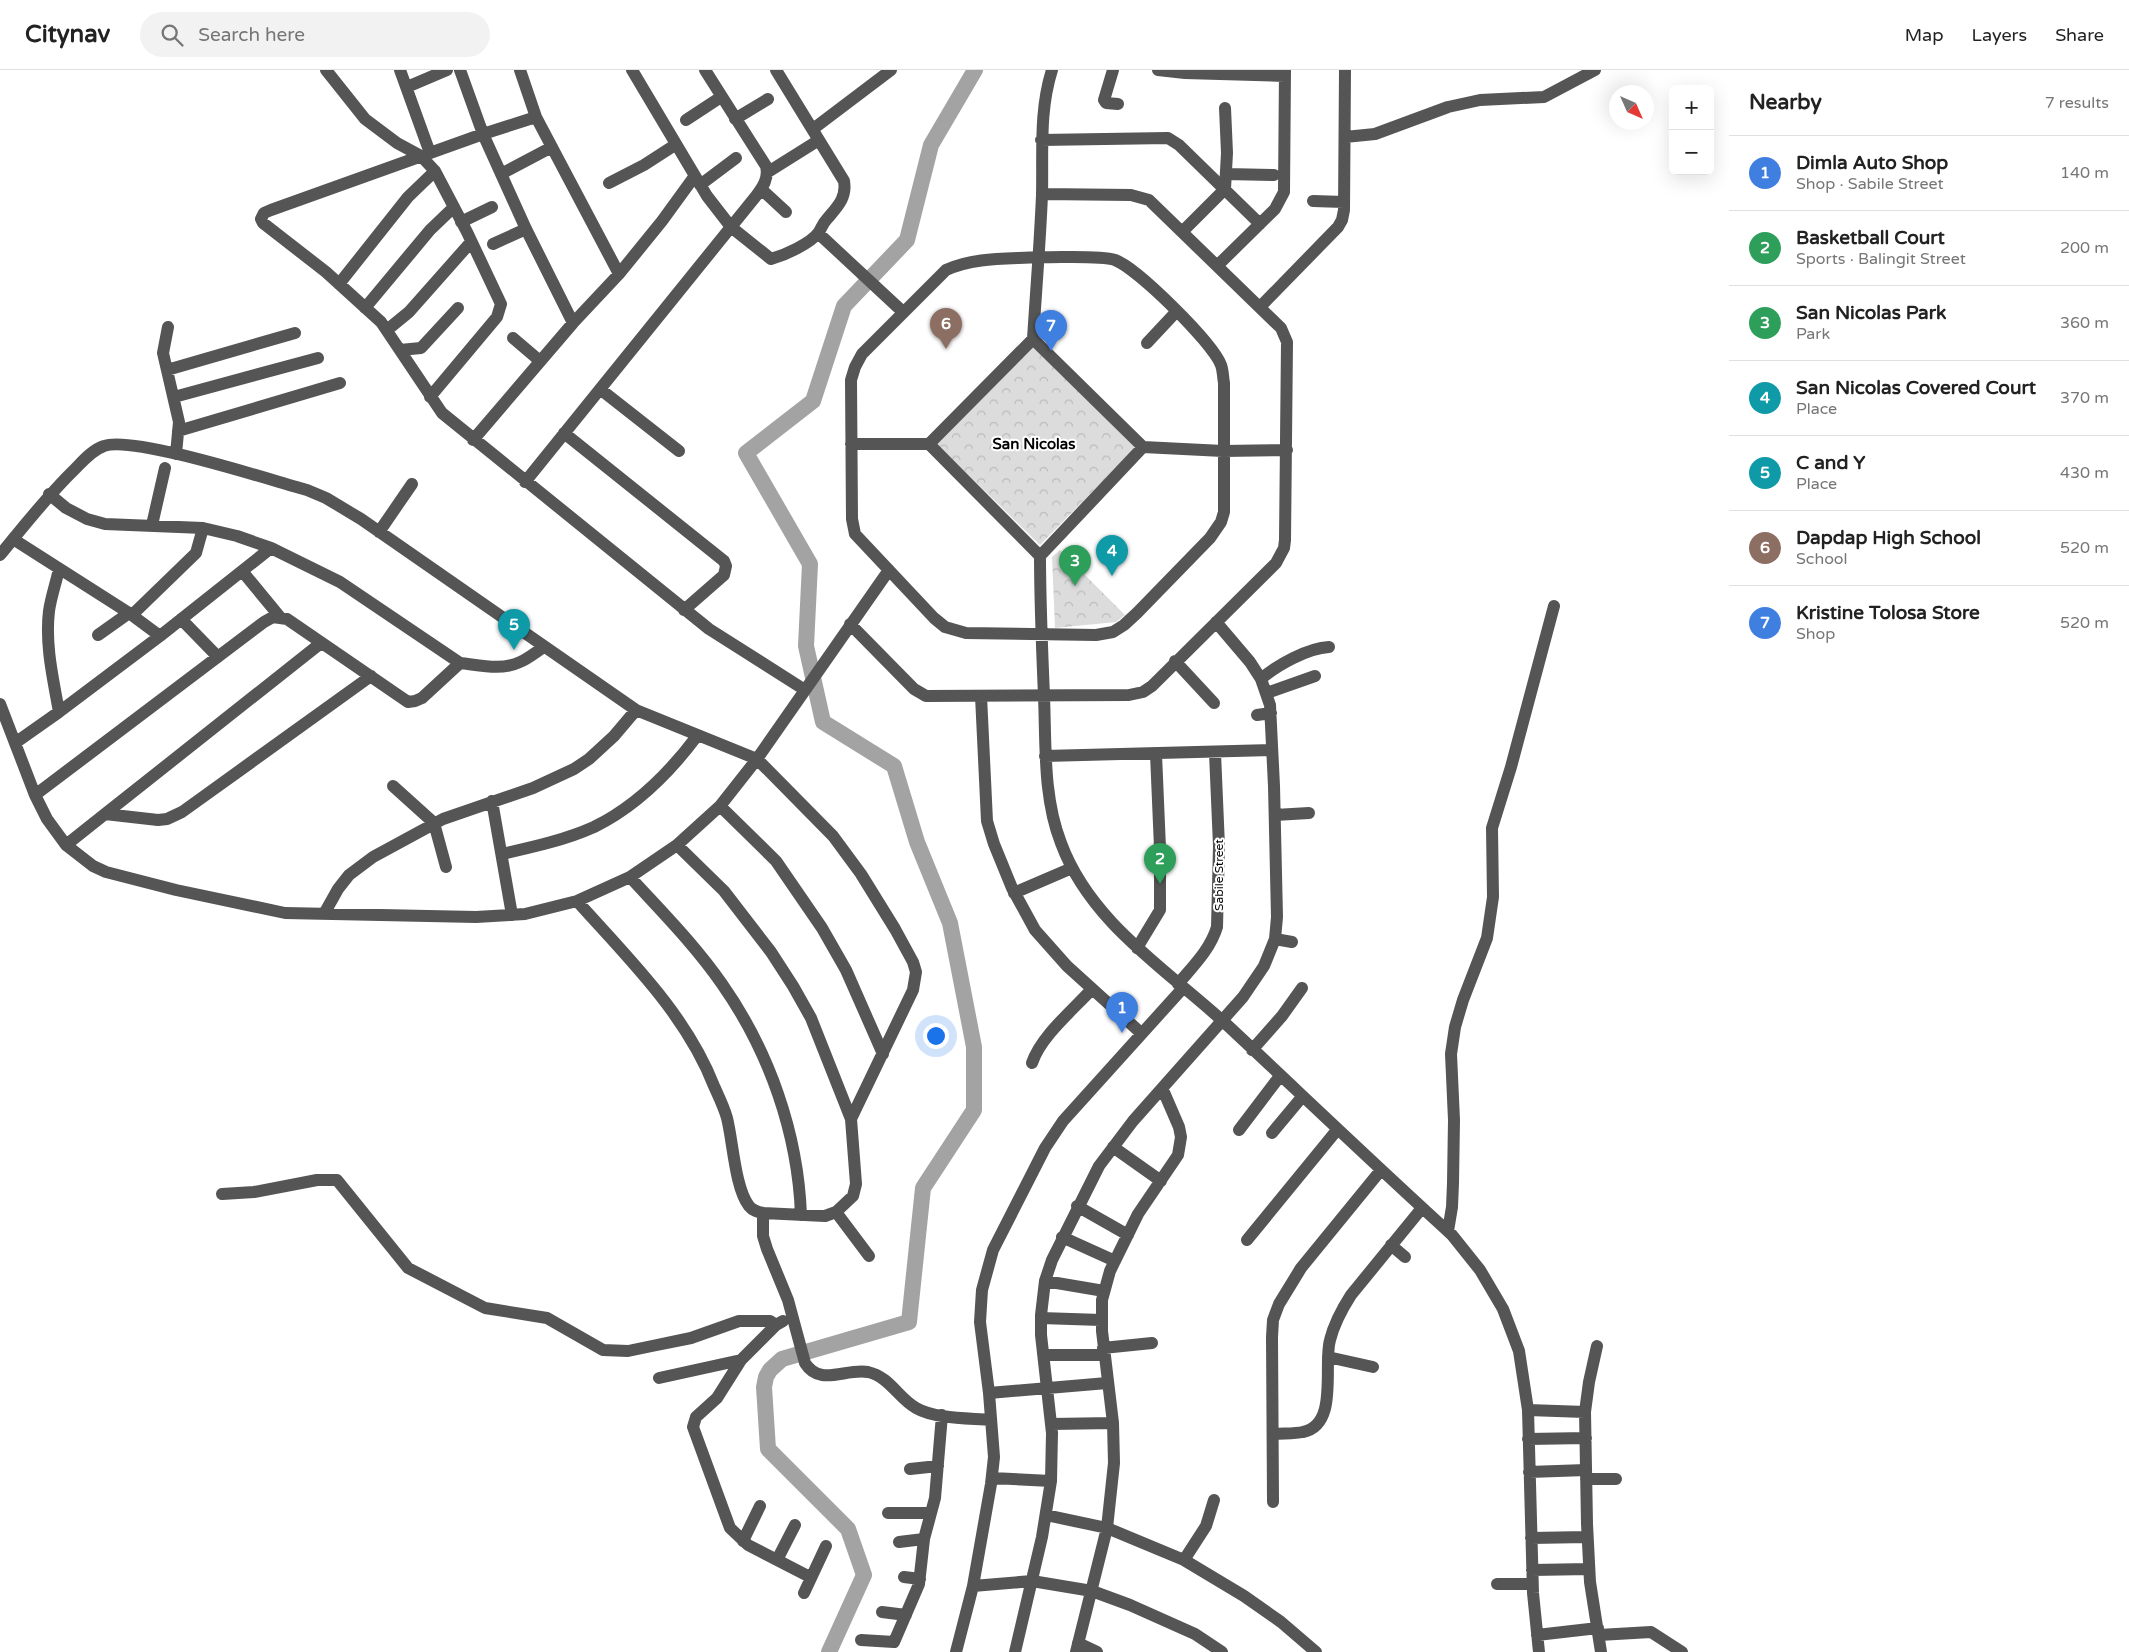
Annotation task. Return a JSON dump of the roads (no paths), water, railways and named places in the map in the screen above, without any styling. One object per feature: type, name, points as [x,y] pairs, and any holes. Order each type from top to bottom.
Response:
[{"type":"street","points":[[326,70],[365,119],[397,143],[425,155]]},
{"type":"street","points":[[400,70],[407,87],[425,155],[462,222],[501,304],[497,317],[430,397]]},
{"type":"street","points":[[407,87],[447,70]]},
{"type":"street","points":[[460,70],[482,134],[526,229],[573,323]]},
{"type":"street","points":[[520,70],[536,117],[618,274]]},
{"type":"street","points":[[632,70],[697,181],[731,226],[771,259],[790,252],[818,233],[823,223],[839,205],[846,190],[844,181],[816,135],[782,72]]},
{"type":"street","points":[[705,70],[768,172]]},
{"type":"street","points":[[525,482],[761,189],[768,172],[816,135],[891,70]]},
{"type":"street","points":[[929,444],[1033,339],[1042,194],[1041,140],[1044,101],[1052,70]]},
{"type":"street","points":[[1113,70],[1104,100],[1106,103],[1118,104]]},
{"type":"street","points":[[1158,70],[1185,73],[1285,73],[1284,192],[1275,209],[1218,266]]},
{"type":"street","points":[[1260,307],[1338,227],[1342,220],[1344,202],[1345,70]]},
{"type":"street","points":[[1345,137],[1375,134],[1448,107],[1480,100],[1544,97],[1595,70]]},
{"type":"street","points":[[686,120],[721,97]]},
{"type":"street","points":[[735,119],[768,98]]},
{"type":"street","points":[[1183,231],[1225,189],[1225,108]]},
{"type":"street","points":[[536,117],[482,134],[271,210],[261,216],[263,223],[339,284],[387,330],[442,413],[473,440],[709,629],[807,687]]},
{"type":"street","points":[[1041,140],[1168,138],[1179,145],[1260,224]]},
{"type":"street","points":[[609,183],[644,165],[675,145]]},
{"type":"street","points":[[501,174],[552,147]]},
{"type":"street","points":[[473,440],[697,181],[736,158]]},
{"type":"street","points":[[339,284],[408,197],[435,171]]},
{"type":"street","points":[[1226,174],[1274,175]]},
{"type":"street","points":[[761,189],[786,212]]},
{"type":"street","points":[[850,624],[922,695],[1129,695],[1142,692],[1152,686],[1175,661],[1276,563],[1284,548],[1287,450],[1287,342],[1280,328],[1156,205],[1141,196],[1042,194]]},
{"type":"street","points":[[1313,201],[1344,202]]},
{"type":"street","points":[[365,308],[430,230],[454,207]]},
{"type":"street","points":[[462,222],[492,207]]},
{"type":"street","points":[[493,244],[526,229]]},
{"type":"street","points":[[818,233],[903,312]]},
{"type":"street","points":[[387,330],[415,306],[471,242]]},
{"type":"street","points":[[1038,258],[1115,261],[1141,278],[1212,349],[1222,366],[1224,384],[1224,512],[1221,522],[1210,538],[1124,625],[1113,632],[1096,634],[966,634],[950,629],[934,618],[860,542],[852,526],[851,380],[862,354],[903,312],[946,270],[959,264],[1038,258]]},
{"type":"street","points":[[400,350],[421,348],[458,308]]},
{"type":"street","points":[[1147,343],[1176,312]]},
{"type":"street","points":[[168,327],[163,353],[174,397],[178,431],[176,454]]},
{"type":"street","points":[[167,370],[295,333]]},
{"type":"street","points":[[513,338],[540,361]]},
{"type":"street","points":[[1033,339],[1143,447],[1223,451],[1287,450]]},
{"type":"street","points":[[174,397],[318,358]]},
{"type":"street","points":[[178,431],[340,384]]},
{"type":"street","points":[[600,389],[679,451]]},
{"type":"street","points":[[564,433],[724,562],[726,566],[724,574],[684,610]]},
{"type":"street","points":[[0,555],[49,494],[92,452],[111,444],[127,444],[176,454],[307,490],[326,498],[379,532],[636,710],[757,759],[838,844],[861,874],[891,922],[916,972],[913,990],[851,1119]]},
{"type":"street","points":[[851,444],[929,444],[1040,556],[1045,756],[1052,809],[1060,842],[1072,868],[1092,899],[1137,948],[1223,1022],[1337,1130],[1448,1231],[1480,1270],[1503,1309],[1519,1351],[1528,1410],[1532,1584],[1539,1652]]},
{"type":"street","points":[[1040,556],[1143,447]]},
{"type":"street","points":[[152,525],[165,468]]},
{"type":"street","points":[[379,532],[412,484]]},
{"type":"street","points":[[49,494],[66,508],[95,522],[203,528],[237,536],[271,548],[340,582],[460,663],[498,667],[519,663],[544,647]]},
{"type":"street","points":[[98,635],[130,614],[196,553],[203,528]]},
{"type":"street","points":[[14,539],[130,614],[160,636]]},
{"type":"street","points":[[15,743],[160,636],[271,548]]},
{"type":"street","points":[[59,712],[49,650],[48,631],[49,609],[60,569]]},
{"type":"street","points":[[0,704],[35,795],[47,819],[66,845],[94,866],[106,872],[285,913],[476,917],[525,914],[577,901],[630,877],[678,845],[720,806],[757,759],[889,570]]},
{"type":"street","points":[[242,571],[280,617]]},
{"type":"street","points":[[1448,1231],[1454,1183],[1452,1045],[1463,1000],[1487,938],[1493,897],[1492,828],[1511,767],[1554,606]]},
{"type":"street","points":[[35,795],[218,656],[273,617],[287,619],[403,700],[415,702],[422,698],[460,663]]},
{"type":"street","points":[[181,619],[218,656]]},
{"type":"street","points":[[1015,1652],[1046,1515],[1051,1480],[1051,1424],[1041,1318],[1045,1281],[1062,1237],[1098,1166],[1133,1121],[1163,1090],[1243,997],[1264,966],[1276,939],[1275,815],[1271,713],[1267,693],[1261,679],[1250,662],[1216,622]]},
{"type":"street","points":[[66,845],[321,643]]},
{"type":"street","points":[[1261,679],[1282,663],[1321,647],[1329,646]]},
{"type":"street","points":[[1175,661],[1214,703]]},
{"type":"street","points":[[105,814],[158,820],[167,819],[182,812],[370,676]]},
{"type":"street","points":[[1267,693],[1315,676]]},
{"type":"street","points":[[981,696],[987,821],[994,844],[1014,893],[1035,930],[1067,966],[1141,1033]]},
{"type":"street","points":[[324,914],[338,889],[359,866],[434,823],[533,788],[574,769],[589,759],[614,736],[636,710]]},
{"type":"street","points":[[1257,715],[1271,713]]},
{"type":"street","points":[[502,854],[554,842],[594,826],[622,810],[654,785],[679,759],[697,736]]},
{"type":"street","points":[[1045,756],[1272,750]]},
{"type":"street","name":"Sabile Street","points":[[956,1652],[973,1586],[994,1457],[989,1393],[980,1322],[982,1290],[993,1250],[1045,1148],[1063,1121],[1181,986],[1214,939],[1218,927],[1219,846],[1215,752]]},
{"type":"street","points":[[1137,948],[1160,910],[1160,838],[1156,754]]},
{"type":"street","points":[[393,786],[434,823],[446,867]]},
{"type":"street","points":[[492,801],[512,915]]},
{"type":"street","points":[[720,806],[776,861],[822,928],[846,970],[883,1054]]},
{"type":"street","points":[[1275,815],[1309,813]]},
{"type":"street","points":[[577,901],[648,980],[681,1022],[708,1069],[727,1118],[738,1178],[748,1205],[754,1210],[763,1213],[825,1216],[836,1212],[853,1196],[856,1184],[851,1119],[814,1026],[793,986],[771,952],[724,891],[678,845]]},
{"type":"street","points":[[1014,893],[1072,868]]},
{"type":"street","points":[[630,877],[685,937],[722,984],[750,1029],[780,1101],[790,1131],[800,1187],[801,1215]]},
{"type":"street","points":[[1276,939],[1292,942]]},
{"type":"street","points":[[1252,1050],[1282,1016],[1302,988]]},
{"type":"street","points":[[1032,1063],[1038,1050],[1047,1038],[1092,989]]},
{"type":"street","points":[[1239,1130],[1280,1076]]},
{"type":"street","points":[[1097,1652],[1077,1647],[1107,1528],[1114,1463],[1114,1423],[1107,1383],[1101,1320],[1104,1291],[1115,1261],[1145,1202],[1178,1155],[1181,1137],[1175,1115],[1163,1090]]},
{"type":"street","points":[[1272,1133],[1302,1097]]},
{"type":"street","points":[[1247,1240],[1337,1130]]},
{"type":"street","points":[[1113,1147],[1160,1181]]},
{"type":"street","points":[[1273,1502],[1272,1337],[1274,1320],[1279,1304],[1301,1268],[1381,1170]]},
{"type":"street","points":[[222,1194],[254,1192],[317,1180],[337,1180],[408,1268],[485,1308],[547,1318],[603,1350],[613,1352],[644,1348],[691,1338],[738,1321],[770,1321],[776,1325]]},
{"type":"street","points":[[1077,1206],[1128,1235]]},
{"type":"street","points":[[1273,1434],[1305,1432],[1320,1422],[1327,1409],[1329,1341],[1343,1309],[1351,1295],[1422,1208]]},
{"type":"street","points":[[836,1212],[869,1256]]},
{"type":"street","points":[[763,1213],[763,1236],[766,1249],[788,1300],[805,1363],[813,1372],[822,1376],[862,1372],[876,1375],[888,1382],[914,1407],[921,1411],[991,1420]]},
{"type":"street","points":[[1062,1237],[1115,1261]]},
{"type":"street","points":[[1391,1246],[1405,1257]]},
{"type":"street","points":[[1045,1281],[1104,1291]]},
{"type":"street","points":[[792,1317],[776,1325],[741,1360],[717,1398],[696,1417],[694,1427],[730,1528],[743,1541],[810,1577]]},
{"type":"street","points":[[1041,1318],[1101,1320]]},
{"type":"street","points":[[1044,1355],[1104,1352],[1152,1343]]},
{"type":"street","points":[[1597,1346],[1588,1382],[1585,1412],[1589,1569],[1601,1652]]},
{"type":"street","points":[[1328,1357],[1373,1367]]},
{"type":"street","points":[[659,1378],[741,1360]]},
{"type":"street","points":[[989,1393],[1107,1383]]},
{"type":"street","points":[[1528,1410],[1585,1412]]},
{"type":"street","points":[[861,1640],[894,1642],[920,1579],[924,1539],[934,1498],[942,1415]]},
{"type":"street","points":[[1051,1424],[1114,1423]]},
{"type":"street","points":[[1528,1439],[1586,1438]]},
{"type":"street","points":[[910,1469],[938,1466]]},
{"type":"street","points":[[1529,1472],[1586,1474],[1616,1479]]},
{"type":"street","points":[[992,1478],[1051,1480]]},
{"type":"street","points":[[1184,1560],[1206,1526],[1214,1500]]},
{"type":"street","points":[[743,1541],[760,1506]]},
{"type":"street","points":[[888,1513],[930,1512]]},
{"type":"street","points":[[1046,1515],[1107,1528],[1184,1560],[1221,1581],[1281,1622],[1316,1652]]},
{"type":"street","points":[[777,1560],[795,1525]]},
{"type":"street","points":[[1531,1538],[1587,1536]]},
{"type":"street","points":[[899,1542],[924,1539]]},
{"type":"street","points":[[804,1593],[826,1546]]},
{"type":"street","points":[[1532,1570],[1589,1569]]},
{"type":"street","points":[[904,1577],[920,1579]]},
{"type":"street","points":[[973,1586],[1032,1581],[1092,1591],[1130,1605],[1195,1634],[1222,1652]]},
{"type":"street","points":[[1497,1584],[1532,1584]]},
{"type":"street","points":[[882,1612],[906,1615]]},
{"type":"street","points":[[1537,1635],[1599,1631],[1651,1632],[1682,1652]]},
{"type":"waterway","points":[[829,1652],[864,1575],[848,1529],[768,1449],[764,1387],[766,1377],[770,1370],[782,1359],[909,1322],[923,1188],[974,1110],[974,1047],[950,923],[917,842],[894,766],[823,722],[806,646],[810,564],[746,453],[813,401],[844,306],[907,240],[931,145],[975,70]]},
{"type":"place","name":"Dapdap High School","points":[[946,349]]},
{"type":"place","name":"Kristine Tolosa Store","points":[[1051,351]]},
{"type":"place","name":"San Nicolas Covered Court","points":[[1112,576]]},
{"type":"place","name":"San Nicolas Park","points":[[1075,586]]},
{"type":"place","name":"C and Y","points":[[514,650]]},
{"type":"place","name":"Basketball Court","points":[[1160,884]]},
{"type":"place","name":"Dimla Auto Shop","points":[[1122,1033]]},
{"type":"district","name":"San Nicolas","points":[[1034,444]]}]
